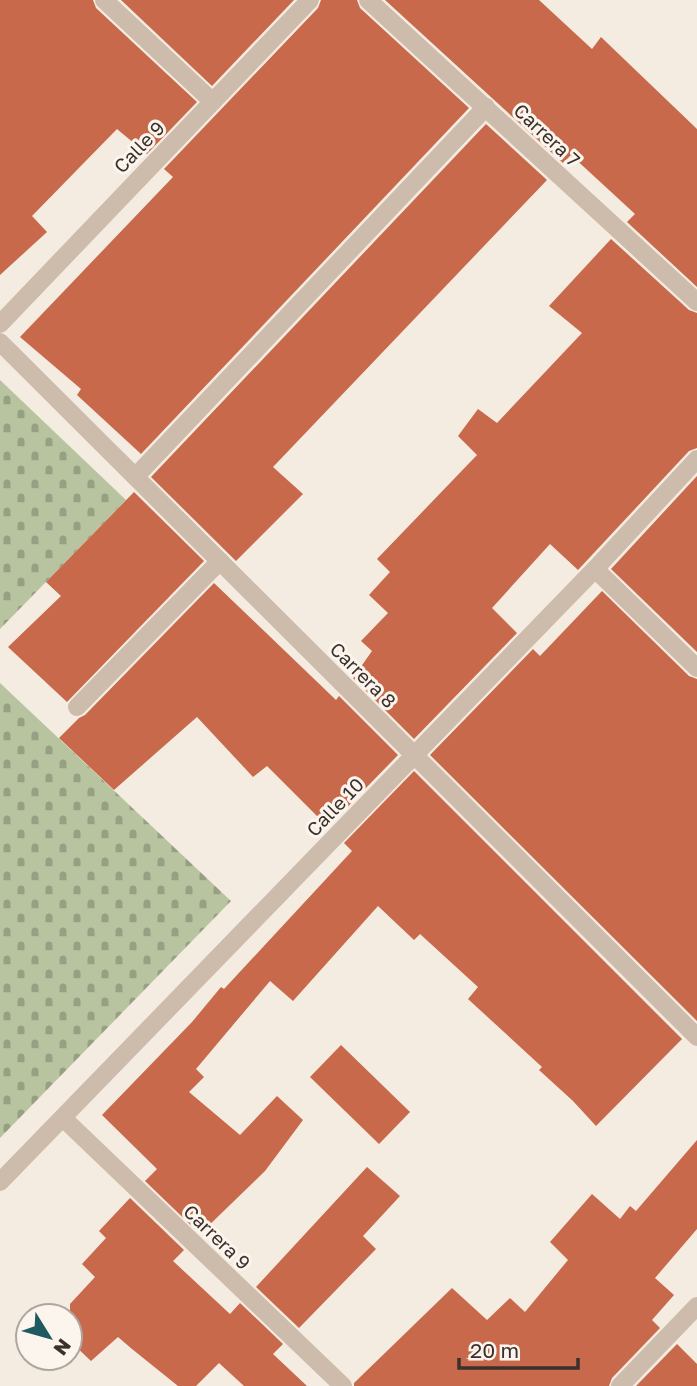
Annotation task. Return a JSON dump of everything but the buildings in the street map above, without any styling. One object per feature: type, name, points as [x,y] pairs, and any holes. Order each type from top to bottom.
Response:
[{"type":"street","points":[[104,0],[212,101]]},
{"type":"street","name":"Calle 9","points":[[0,324],[310,0]]},
{"type":"street","name":"Carrera 7","points":[[368,0],[697,302]]},
{"type":"street","points":[[136,476],[486,107]]},
{"type":"street","name":"Carrera 8","points":[[0,342],[697,1037]]},
{"type":"street","name":"Calle 10","points":[[0,1182],[595,569],[697,459]]},
{"type":"street","points":[[77,707],[220,561]]},
{"type":"street","points":[[595,569],[697,668]]},
{"type":"street","name":"Carrera 9","points":[[63,1118],[343,1386]]},
{"type":"street","points":[[620,1386],[697,1306]]},
{"type":"green space","points":[[0,380],[126,500],[0,629]]},
{"type":"green space","points":[[0,683],[231,901],[0,1138]]}]
